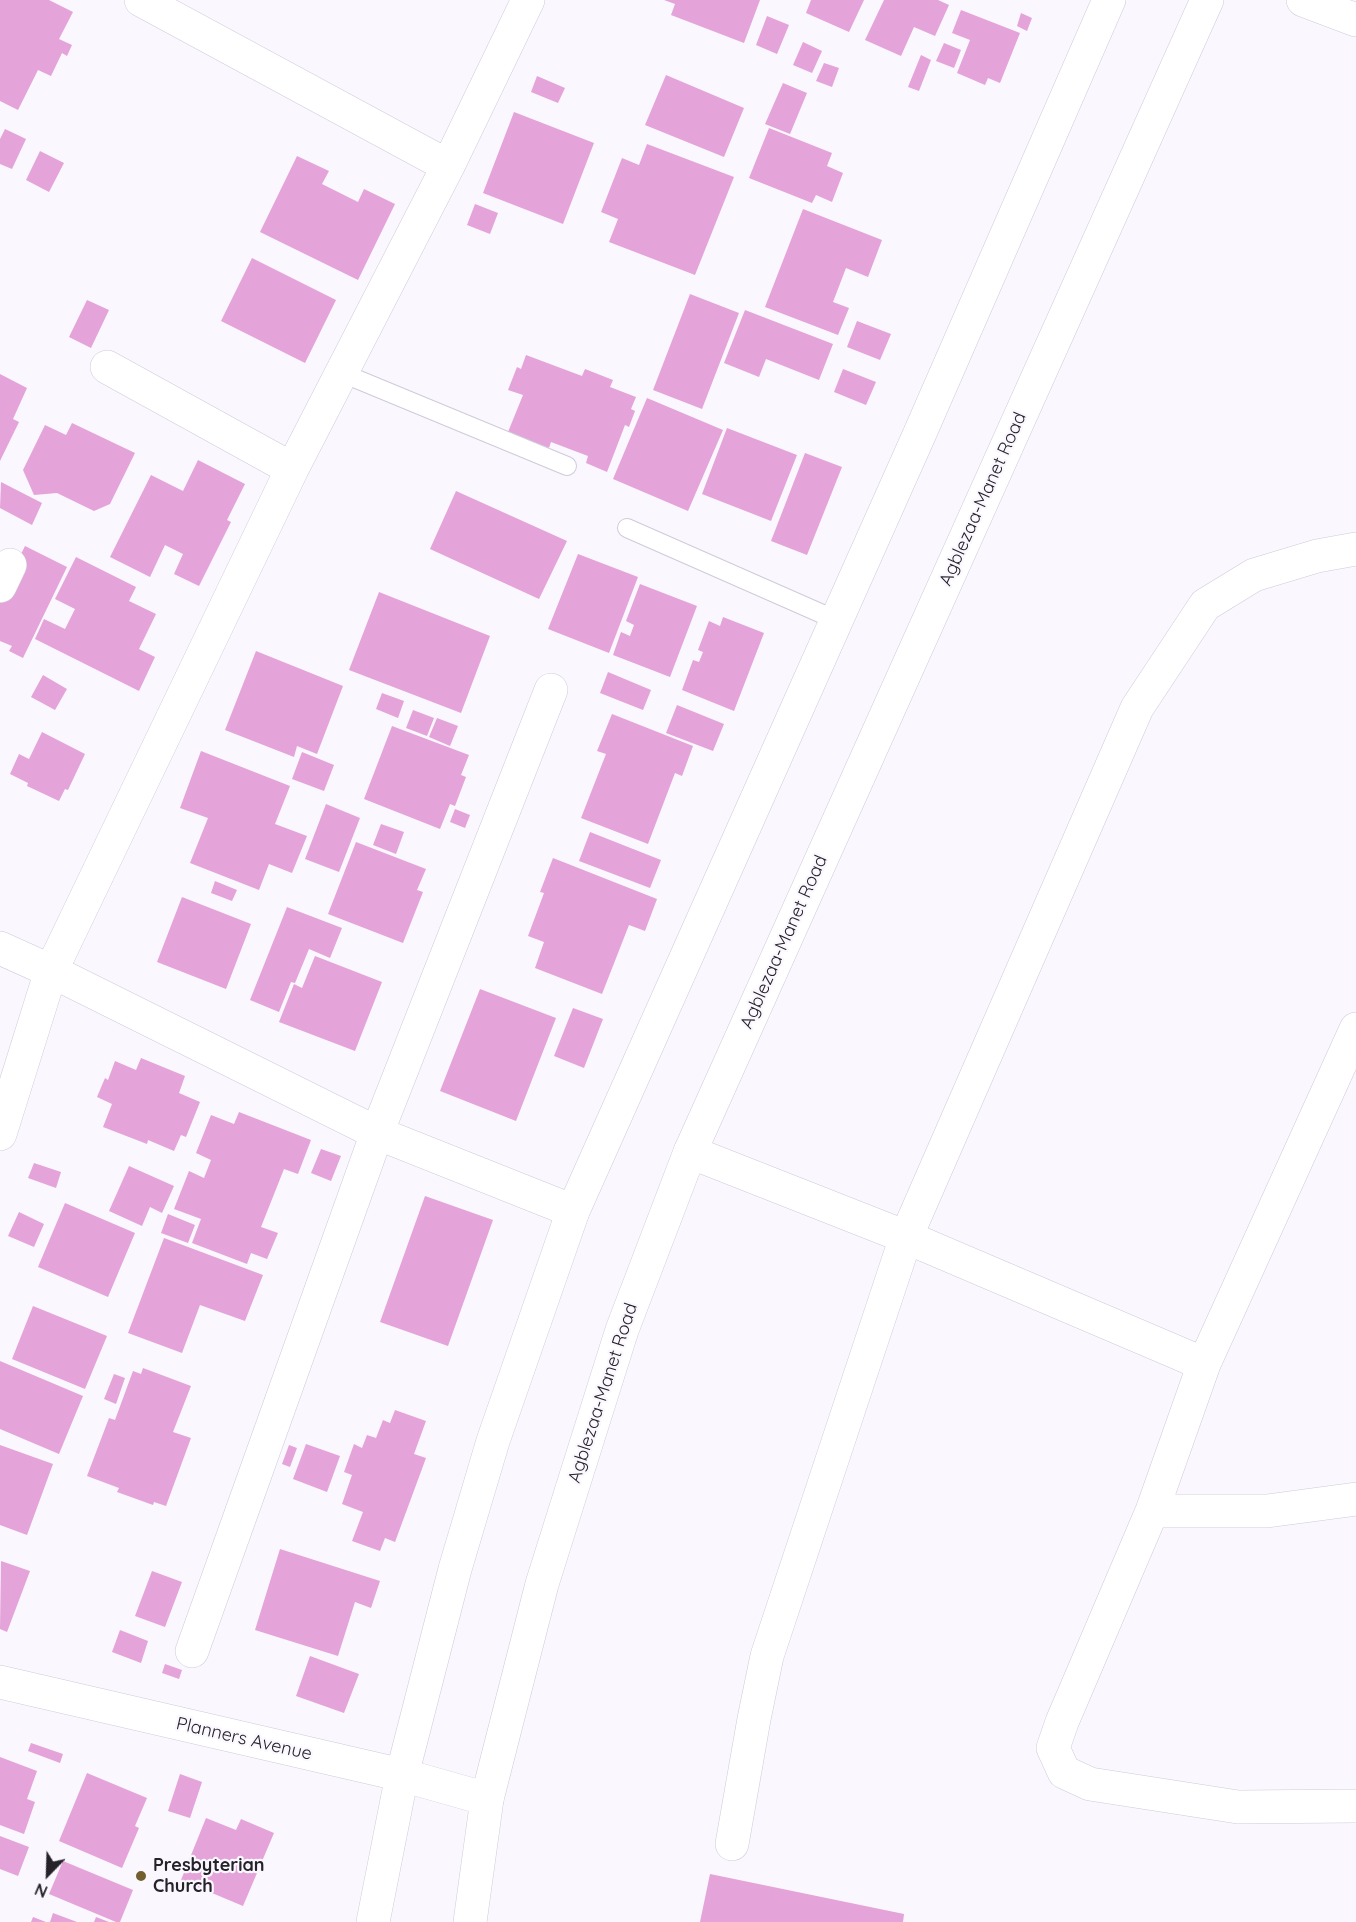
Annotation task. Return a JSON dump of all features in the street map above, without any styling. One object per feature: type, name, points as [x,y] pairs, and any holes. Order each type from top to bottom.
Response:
[{"type":"street","points":[[141,0],[448,166]]},
{"type":"street","points":[[0,1134],[51,971],[292,469],[448,166],[528,0]]},
{"type":"street","points":[[373,1922],[402,1775],[455,1569],[493,1441],[573,1211],[920,433],[1109,0]]},
{"type":"street","name":"Agblezaa-Manet Road","points":[[470,1922],[487,1799],[542,1584],[622,1330],[690,1152],[1206,0]]},
{"type":"street","points":[[1303,0],[1356,20]]},
{"type":"street","points":[[107,367],[292,469]]},
{"type":"street","points":[[732,1844],[767,1656],[906,1237],[1137,708],[1205,605],[1254,575],[1317,556],[1356,549]]},
{"type":"street","points":[[192,1652],[376,1133],[551,690]]},
{"type":"street","points":[[0,948],[51,971],[376,1133],[573,1211]]},
{"type":"street","points":[[1356,1029],[1204,1365],[1152,1511],[1053,1748],[1064,1772],[1090,1784],[1238,1807],[1356,1806]]},
{"type":"street","points":[[690,1152],[906,1237],[1204,1365]]},
{"type":"street","points":[[1152,1511],[1267,1511],[1356,1499]]},
{"type":"street","name":"Planners Avenue","points":[[0,1682],[402,1775],[487,1799]]},
{"type":"lane","points":[[342,373],[567,466]]},
{"type":"lane","points":[[627,528],[836,620]]},
{"type":"building","points":[[0,0],[49,0],[73,12],[59,39],[72,45],[67,56],[62,53],[51,76],[38,70],[18,110],[0,101]]},
{"type":"building","points":[[664,0],[760,0],[744,43],[671,15],[675,4]]},
{"type":"building","points":[[811,0],[864,0],[849,32],[806,13]]},
{"type":"building","points":[[884,0],[938,0],[949,5],[935,36],[914,27],[901,56],[865,40]]},
{"type":"building","points":[[961,10],[1020,33],[1000,83],[988,78],[985,85],[957,73],[970,40],[952,33]]},
{"type":"building","points":[[1021,13],[1032,18],[1027,31],[1017,26]]},
{"type":"building","points":[[767,16],[789,25],[777,54],[756,45]]},
{"type":"building","points":[[803,42],[822,51],[812,73],[793,65]]},
{"type":"building","points":[[944,43],[961,50],[954,68],[936,61]]},
{"type":"building","points":[[921,55],[931,60],[919,91],[908,87]]},
{"type":"building","points":[[824,63],[839,68],[832,87],[816,81]]},
{"type":"building","points":[[666,75],[744,108],[724,157],[645,125]]},
{"type":"building","points":[[537,76],[565,88],[558,103],[531,92]]},
{"type":"building","points":[[783,83],[807,93],[790,134],[765,124]]},
{"type":"building","points":[[514,112],[594,143],[563,224],[483,193]]},
{"type":"building","points":[[769,128],[832,153],[827,166],[843,173],[832,202],[816,195],[812,203],[749,178]]},
{"type":"building","points":[[5,129],[26,139],[12,169],[0,164],[0,139]]},
{"type":"building","points":[[647,144],[734,177],[695,275],[609,242],[618,219],[601,212],[622,158],[639,165]]},
{"type":"building","points":[[40,151],[64,163],[49,192],[26,180]]},
{"type":"building","points":[[297,156],[329,171],[322,184],[358,202],[364,189],[395,204],[358,280],[260,232]]},
{"type":"building","points":[[475,204],[498,213],[490,234],[467,225]]},
{"type":"building","points":[[803,209],[882,240],[868,277],[846,268],[833,302],[849,308],[838,335],[765,307]]},
{"type":"building","points":[[252,258],[336,300],[305,363],[221,321]]},
{"type":"building","points":[[690,294],[739,313],[702,409],[653,390]]},
{"type":"building","points":[[87,300],[109,310],[91,348],[69,337]]},
{"type":"building","points":[[745,310],[833,344],[819,380],[766,359],[759,377],[724,363]]},
{"type":"building","points":[[857,321],[891,334],[880,360],[847,347]]},
{"type":"building","points":[[526,355],[582,376],[585,369],[613,380],[610,387],[636,397],[631,409],[635,411],[629,427],[625,425],[607,472],[586,463],[588,456],[551,442],[549,448],[508,432],[523,395],[508,390],[517,367],[521,369]]},
{"type":"building","points":[[843,369],[876,382],[866,405],[834,392]]},
{"type":"building","points":[[0,374],[27,388],[13,419],[19,422],[0,461]]},
{"type":"building","points":[[647,398],[723,430],[688,511],[613,479]]},
{"type":"building","points":[[72,423],[135,453],[110,504],[94,511],[57,493],[34,495],[23,470],[45,425],[66,435]]},
{"type":"building","points":[[727,428],[797,455],[771,521],[702,494]]},
{"type":"building","points":[[805,453],[842,467],[807,555],[771,541]]},
{"type":"building","points":[[198,460],[245,484],[227,520],[231,522],[199,586],[174,574],[183,554],[165,545],[150,577],[110,557],[151,475],[183,491]]},
{"type":"building","points":[[1,482],[42,503],[32,525],[0,508]]},
{"type":"building","points":[[456,491],[567,541],[539,599],[430,549]]},
{"type":"building","points":[[25,546],[67,567],[23,658],[9,651],[12,646],[0,641],[0,597]]},
{"type":"building","points":[[578,554],[638,577],[609,653],[548,629]]},
{"type":"building","points":[[76,557],[136,587],[129,601],[156,614],[139,649],[155,657],[139,691],[35,639],[44,619],[65,629],[75,609],[55,599]]},
{"type":"building","points":[[640,584],[697,606],[670,677],[613,655],[621,632],[630,636],[634,625],[626,621]]},
{"type":"building","points":[[379,592],[490,636],[461,713],[349,670]]},
{"type":"building","points":[[723,617],[764,633],[734,711],[682,690],[693,660],[699,662],[703,652],[698,650],[709,621],[720,626]]},
{"type":"building","points":[[256,651],[343,686],[317,754],[297,746],[294,757],[225,730]]},
{"type":"building","points":[[608,672],[651,690],[643,710],[600,693]]},
{"type":"building","points":[[43,675],[67,689],[55,710],[31,697]]},
{"type":"building","points":[[382,693],[404,701],[398,718],[376,709]]},
{"type":"building","points":[[677,705],[724,724],[713,751],[666,733]]},
{"type":"building","points":[[413,710],[434,718],[427,736],[406,728]]},
{"type":"building","points":[[612,714],[693,746],[682,776],[675,773],[648,844],[581,818],[606,754],[597,751]]},
{"type":"building","points":[[437,718],[458,726],[450,746],[429,737]]},
{"type":"building","points":[[392,726],[469,755],[461,775],[466,777],[455,806],[450,804],[440,829],[364,799]]},
{"type":"building","points":[[42,732],[85,754],[68,790],[65,789],[59,801],[27,786],[28,783],[10,774],[19,754],[29,759]]},
{"type":"building","points":[[201,751],[290,786],[275,824],[307,836],[292,873],[269,864],[259,890],[190,863],[208,818],[180,808]]},
{"type":"building","points":[[302,752],[334,765],[324,791],[292,779]]},
{"type":"building","points":[[326,804],[360,818],[339,872],[305,859]]},
{"type":"building","points":[[455,809],[470,815],[465,828],[450,822]]},
{"type":"building","points":[[381,824],[404,832],[396,854],[373,845]]},
{"type":"building","points":[[590,832],[661,860],[650,888],[579,861]]},
{"type":"building","points":[[356,842],[426,869],[417,890],[423,892],[403,943],[328,914]]},
{"type":"building","points":[[553,858],[657,899],[645,931],[629,925],[602,994],[535,968],[544,942],[528,936],[544,893],[540,892]]},
{"type":"building","points":[[215,881],[237,890],[232,901],[211,893]]},
{"type":"building","points":[[182,897],[251,924],[226,989],[157,962]]},
{"type":"building","points":[[287,907],[342,928],[330,958],[309,949],[295,983],[291,982],[279,1012],[250,1000]]},
{"type":"building","points":[[315,956],[382,982],[355,1051],[279,1022],[294,984],[302,988]]},
{"type":"building","points":[[480,989],[556,1018],[516,1121],[440,1091]]},
{"type":"building","points":[[573,1008],[603,1019],[584,1068],[554,1056]]},
{"type":"building","points":[[141,1058],[185,1076],[179,1093],[200,1102],[186,1137],[181,1135],[174,1151],[148,1140],[147,1144],[103,1127],[112,1104],[97,1097],[105,1078],[108,1080],[115,1061],[136,1070]]},
{"type":"building","points":[[239,1112],[311,1140],[298,1174],[284,1169],[261,1227],[278,1233],[267,1259],[251,1253],[247,1264],[192,1243],[201,1219],[174,1209],[189,1171],[204,1178],[211,1160],[196,1153],[211,1115],[234,1124]]},
{"type":"building","points":[[321,1149],[341,1156],[331,1181],[311,1173]]},
{"type":"building","points":[[34,1163],[61,1172],[56,1188],[28,1178]]},
{"type":"building","points":[[129,1166],[174,1186],[162,1213],[150,1207],[142,1226],[109,1211]]},
{"type":"building","points":[[425,1196],[493,1220],[448,1346],[380,1322]]},
{"type":"building","points":[[65,1203],[135,1233],[108,1297],[38,1267]]},
{"type":"building","points":[[19,1212],[44,1224],[34,1247],[8,1236]]},
{"type":"building","points":[[168,1214],[195,1225],[188,1243],[161,1233]]},
{"type":"building","points":[[164,1238],[263,1275],[245,1321],[200,1305],[182,1353],[128,1333]]},
{"type":"building","points":[[33,1306],[107,1336],[85,1389],[12,1359]]},
{"type":"building","points":[[0,1361],[83,1396],[59,1454],[0,1429]]},
{"type":"building","points":[[143,1368],[191,1386],[173,1432],[191,1438],[166,1506],[154,1502],[153,1505],[117,1492],[119,1488],[87,1476],[109,1418],[115,1420],[133,1371],[141,1374]]},
{"type":"building","points":[[114,1374],[125,1378],[116,1404],[104,1399]]},
{"type":"building","points":[[395,1410],[426,1421],[414,1454],[426,1458],[395,1542],[385,1538],[380,1551],[352,1541],[363,1512],[342,1504],[352,1475],[344,1472],[354,1444],[362,1448],[367,1435],[376,1438],[383,1420],[390,1423]]},
{"type":"building","points":[[306,1444],[340,1456],[327,1492],[293,1479]]},
{"type":"building","points":[[0,1445],[53,1464],[27,1535],[0,1525]]},
{"type":"building","points":[[289,1445],[297,1448],[290,1467],[282,1464]]},
{"type":"building","points":[[280,1549],[380,1581],[371,1608],[355,1602],[338,1656],[255,1630]]},
{"type":"building","points":[[1,1561],[30,1571],[7,1632],[0,1629]]},
{"type":"building","points":[[152,1571],[182,1582],[165,1627],[135,1616]]},
{"type":"building","points":[[120,1630],[148,1641],[141,1663],[112,1652]]},
{"type":"building","points":[[310,1656],[359,1674],[344,1713],[296,1696]]},
{"type":"building","points":[[165,1664],[182,1670],[179,1679],[162,1673]]},
{"type":"building","points":[[31,1743],[63,1754],[60,1763],[28,1751]]},
{"type":"building","points":[[0,1757],[37,1771],[27,1799],[35,1802],[24,1834],[0,1825]]},
{"type":"building","points":[[87,1773],[147,1798],[135,1826],[139,1828],[122,1868],[59,1841]]},
{"type":"building","points":[[180,1774],[202,1782],[190,1818],[168,1811]]},
{"type":"building","points":[[206,1818],[236,1830],[241,1819],[274,1833],[243,1906],[181,1880]]},
{"type":"building","points":[[0,1836],[29,1847],[18,1876],[0,1869]]},
{"type":"building","points":[[63,1861],[133,1890],[120,1922],[49,1894]]},
{"type":"building","points":[[710,1874],[904,1914],[903,1922],[700,1922]]},
{"type":"building","points":[[53,1913],[77,1922],[50,1922]]},
{"type":"building","points":[[33,1917],[46,1922],[31,1922]]},
{"type":"building","points":[[96,1917],[109,1922],[94,1922]]},
{"type":"place","name":"Presbyterian Church","points":[[141,1876]]}]
